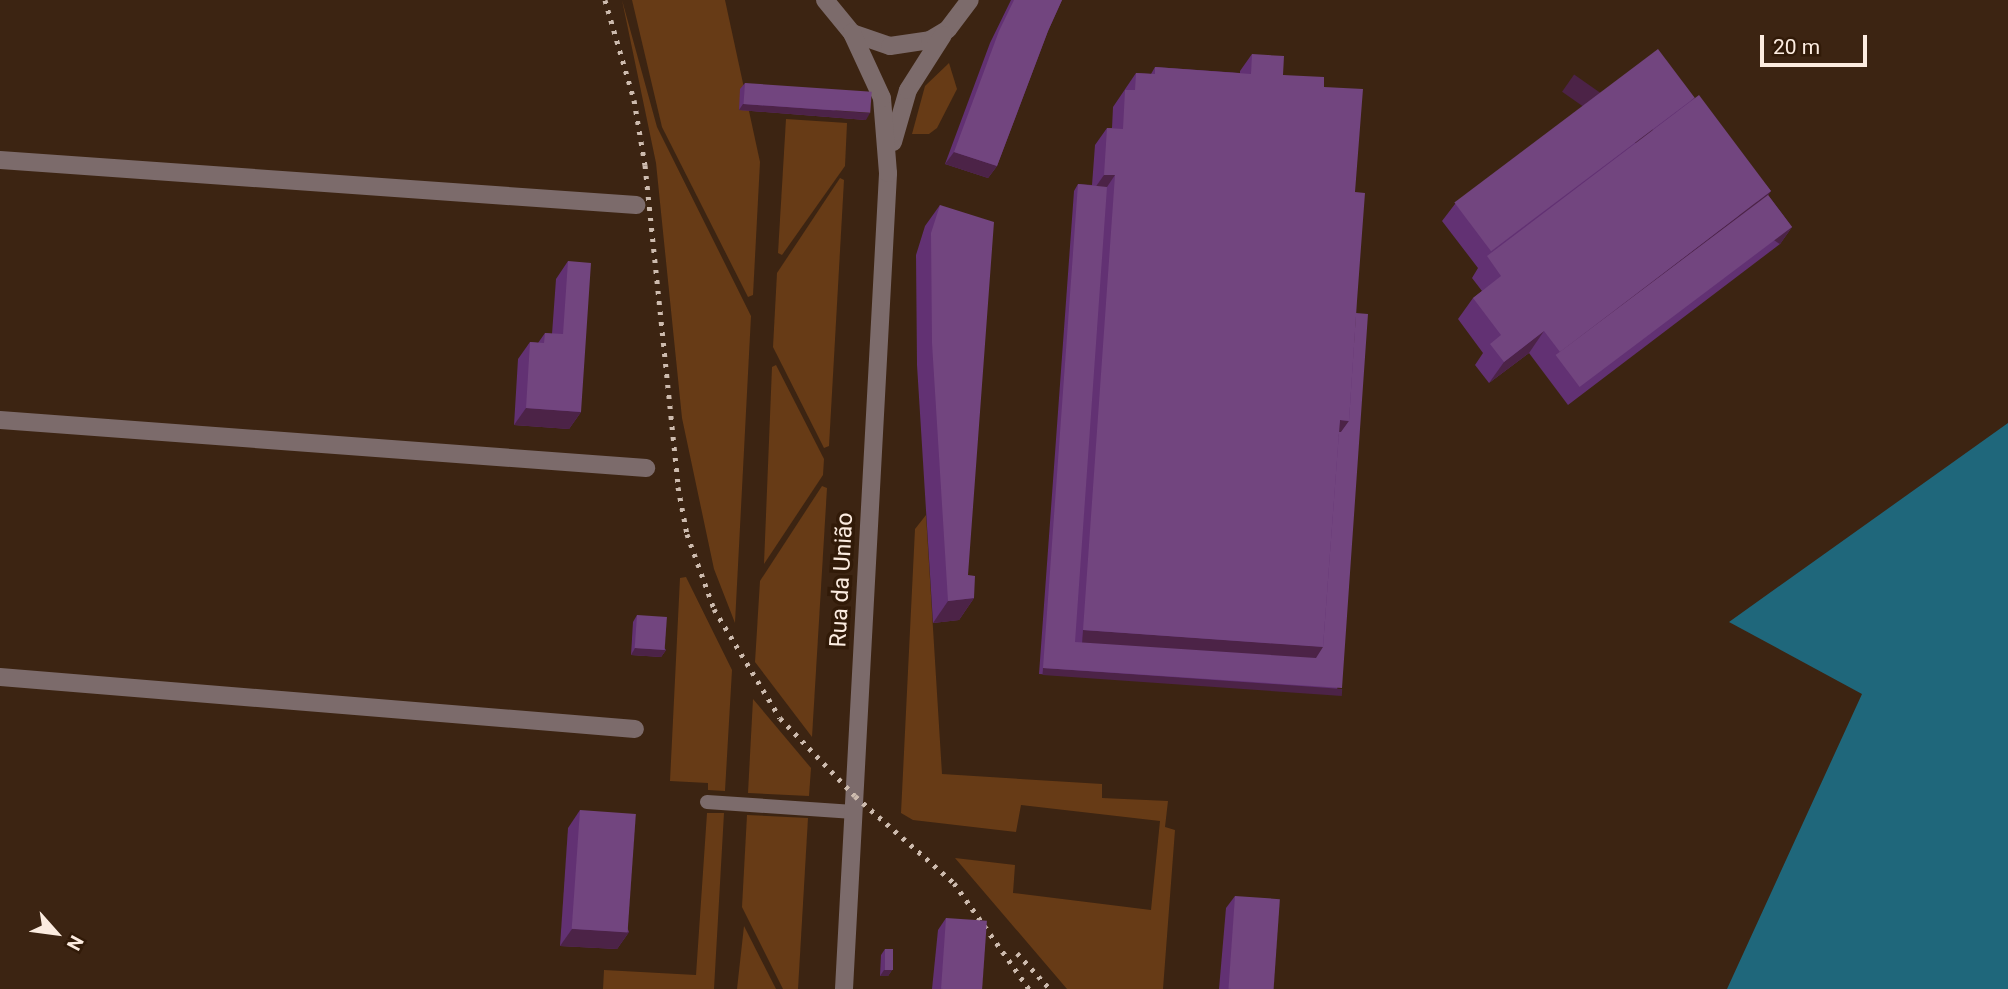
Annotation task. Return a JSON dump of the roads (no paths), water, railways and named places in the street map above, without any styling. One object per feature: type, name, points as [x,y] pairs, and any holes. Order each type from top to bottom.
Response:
[{"type":"street","points":[[817,0],[852,33],[870,42],[911,46],[948,29],[969,5]]},
{"type":"street","points":[[825,0],[834,17]]},
{"type":"street","name":"Rua da União","points":[[888,173],[908,90],[948,29]]},
{"type":"street","name":"Rua da União","points":[[844,989],[888,173],[882,98],[852,33]]},
{"type":"street","points":[[0,160],[636,205]]},
{"type":"street","points":[[0,420],[646,468]]},
{"type":"street","points":[[0,677],[635,729]]},
{"type":"lane","points":[[707,802],[854,812]]},
{"type":"water","points":[[2008,423],[2008,989],[1727,989],[1862,694],[1729,622]]},
{"type":"railway","points":[[605,0],[634,100],[645,165],[678,487],[687,534],[714,609],[780,718],[855,796],[954,883],[1029,989]]},
{"type":"railway","points":[[1017,953],[1050,989]]}]
